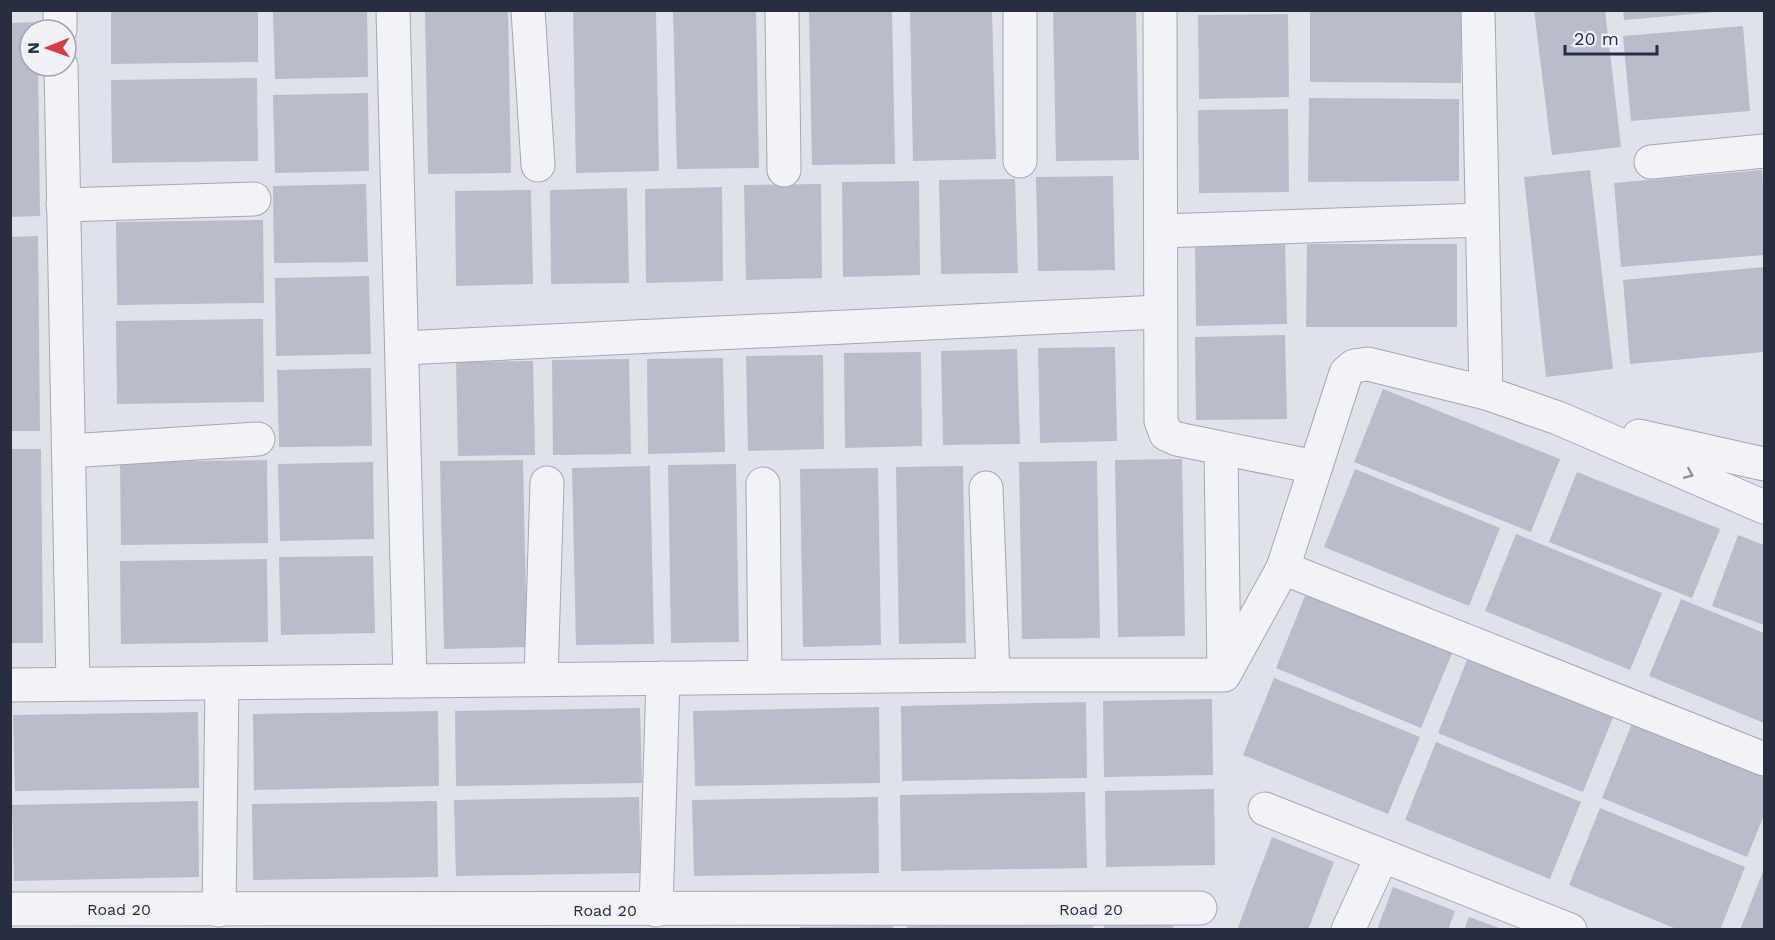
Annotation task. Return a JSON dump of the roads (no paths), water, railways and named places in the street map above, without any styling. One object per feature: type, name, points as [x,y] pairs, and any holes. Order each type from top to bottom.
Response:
[{"type":"street","points":[[393,10],[410,681]]},
{"type":"street","points":[[528,10],[538,165]]},
{"type":"street","points":[[782,10],[784,170]]},
{"type":"street","points":[[1020,10],[1020,161]]},
{"type":"street","points":[[1160,10],[1161,421],[1166,434],[1177,439],[1221,450],[1315,467]]},
{"type":"street","points":[[1478,10],[1486,393]]},
{"type":"street","points":[[61,78],[73,684]]},
{"type":"street","points":[[1651,162],[1764,151]]},
{"type":"street","points":[[63,205],[254,199]]},
{"type":"street","points":[[1161,231],[1482,220]]},
{"type":"street","points":[[402,348],[1160,312]]},
{"type":"street","points":[[1224,675],[1283,568],[1346,373],[1354,366],[1368,364],[1486,393],[1558,418],[1764,507]]},
{"type":"street","points":[[1558,418],[1764,464]]},
{"type":"street","points":[[69,451],[258,440]]},
{"type":"street","points":[[1221,450],[1224,675]]},
{"type":"street","points":[[540,679],[547,483]]},
{"type":"street","points":[[763,484],[765,677]]},
{"type":"street","points":[[986,488],[993,675]]},
{"type":"street","points":[[1283,568],[1764,759]]},
{"type":"street","points":[[10,685],[993,675],[1224,675]]},
{"type":"street","points":[[656,910],[663,678]]},
{"type":"street","points":[[219,910],[222,683]]},
{"type":"street","points":[[1265,809],[1565,929]]},
{"type":"street","points":[[1348,930],[1382,856]]},
{"type":"street","name":"Road 20","points":[[10,909],[1200,908]]}]
